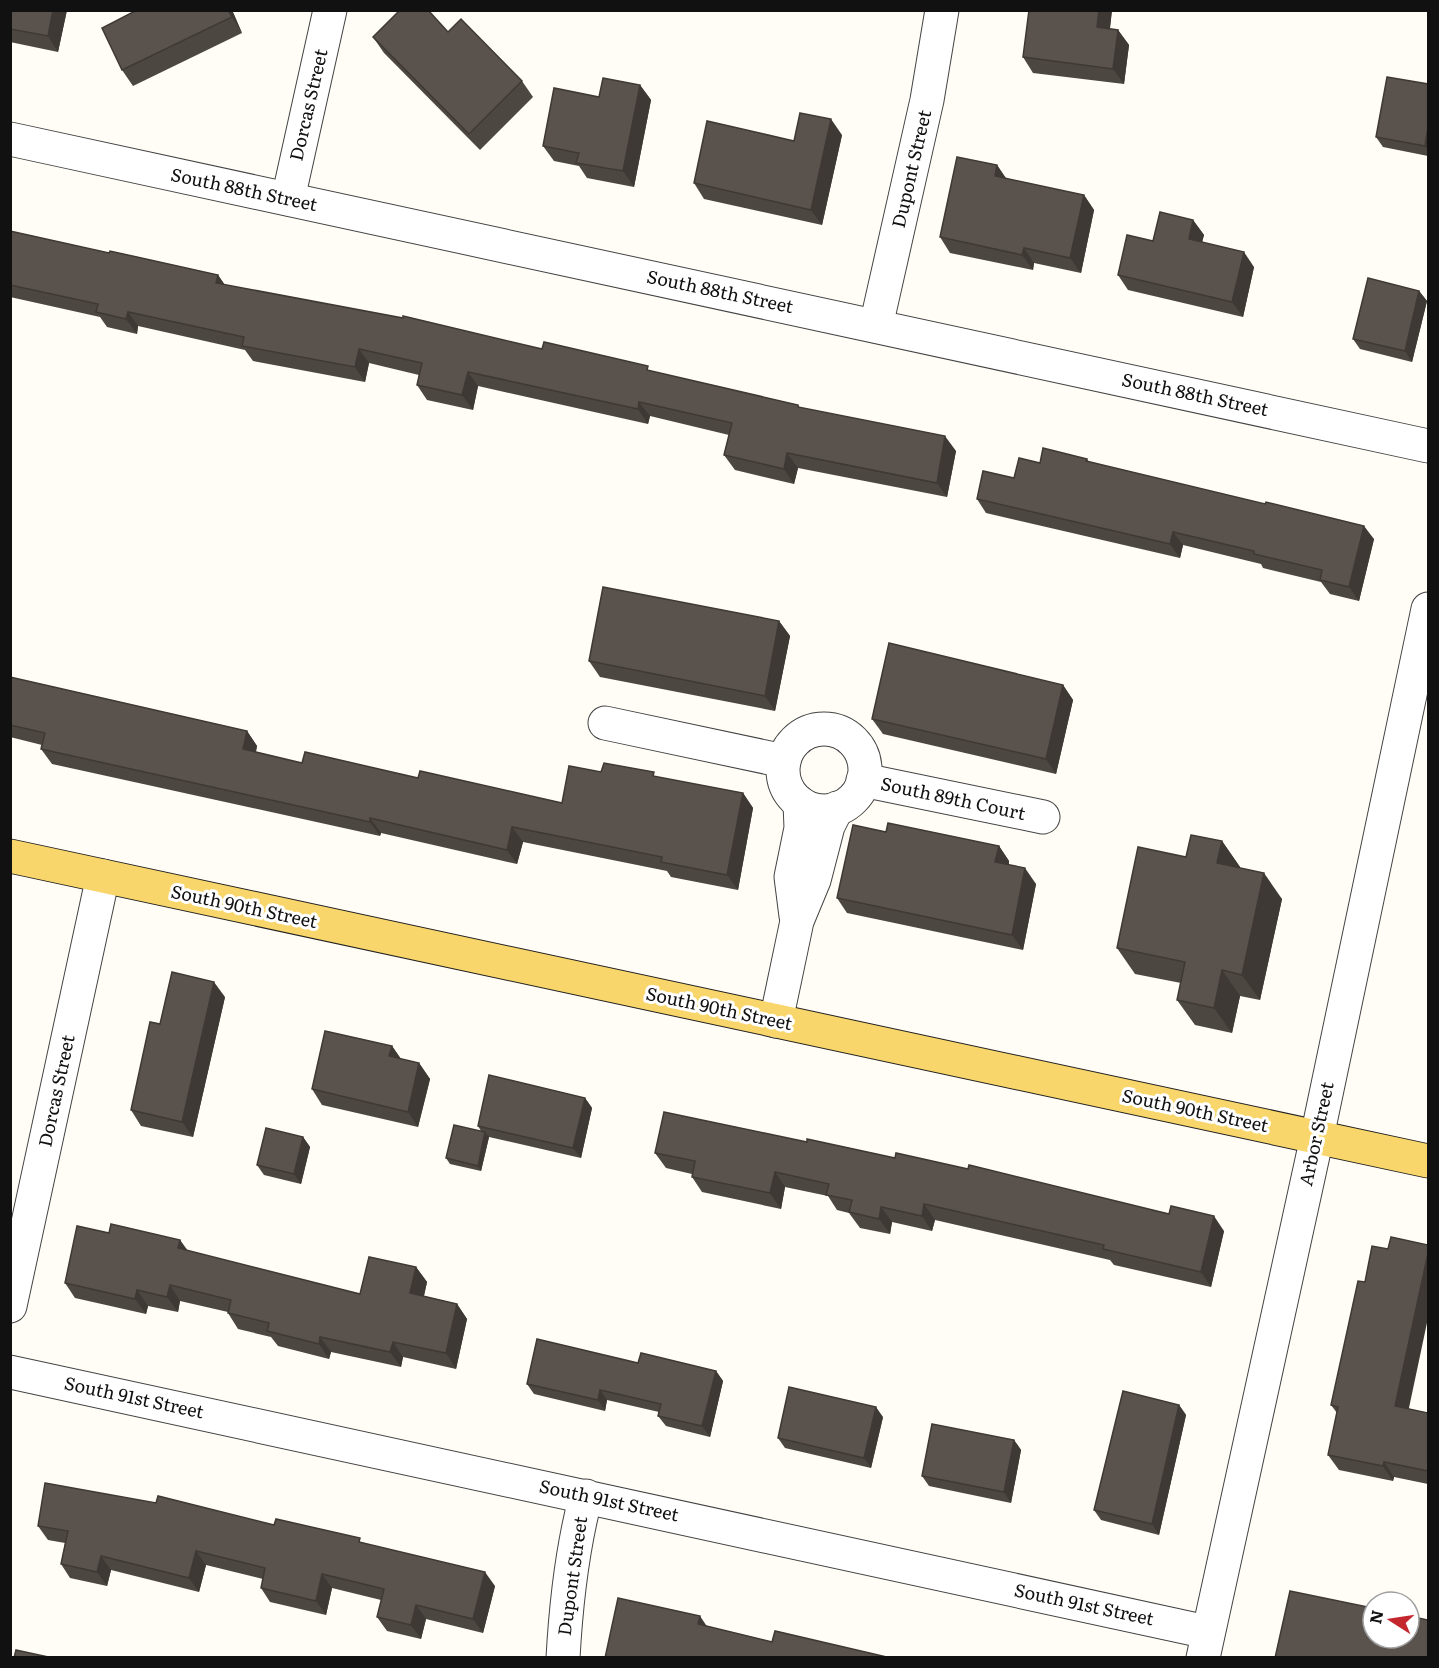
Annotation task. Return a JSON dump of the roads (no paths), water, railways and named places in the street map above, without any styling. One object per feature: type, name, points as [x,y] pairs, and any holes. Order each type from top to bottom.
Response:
[{"type":"main road","name":"South 90th Street","points":[[10,856],[1428,1161]]},
{"type":"street","name":"Dorcas Street","points":[[288,199],[330,10]]},
{"type":"street","name":"Dupont Street","points":[[876,326],[927,100],[942,10]]},
{"type":"street","name":"South 88th Street","points":[[10,139],[1428,446]]},
{"type":"street","name":"Arbor Street","points":[[1205,1645],[1317,1137],[1428,609]]},
{"type":"street","points":[[605,723],[784,762],[786,784],[800,802],[807,807],[822,811],[837,808]]},
{"type":"street","name":"South 89th Court","points":[[776,1022],[797,921],[814,880],[828,826],[837,808],[851,801],[864,780],[864,764],[858,748],[848,737],[833,730],[817,730],[800,736],[790,747],[784,762]]},
{"type":"street","name":"South 89th Court","points":[[864,780],[1043,818]]},
{"type":"street","name":"South 89th Court","points":[[797,921],[791,876],[801,828],[800,802]]},
{"type":"street","name":"Dorcas Street","points":[[10,1306],[103,876]]},
{"type":"street","name":"South 91st Street","points":[[10,1372],[586,1496],[1205,1645]]},
{"type":"street","name":"Dupont Street","points":[[563,1658],[565,1611],[577,1528],[586,1496]]}]
